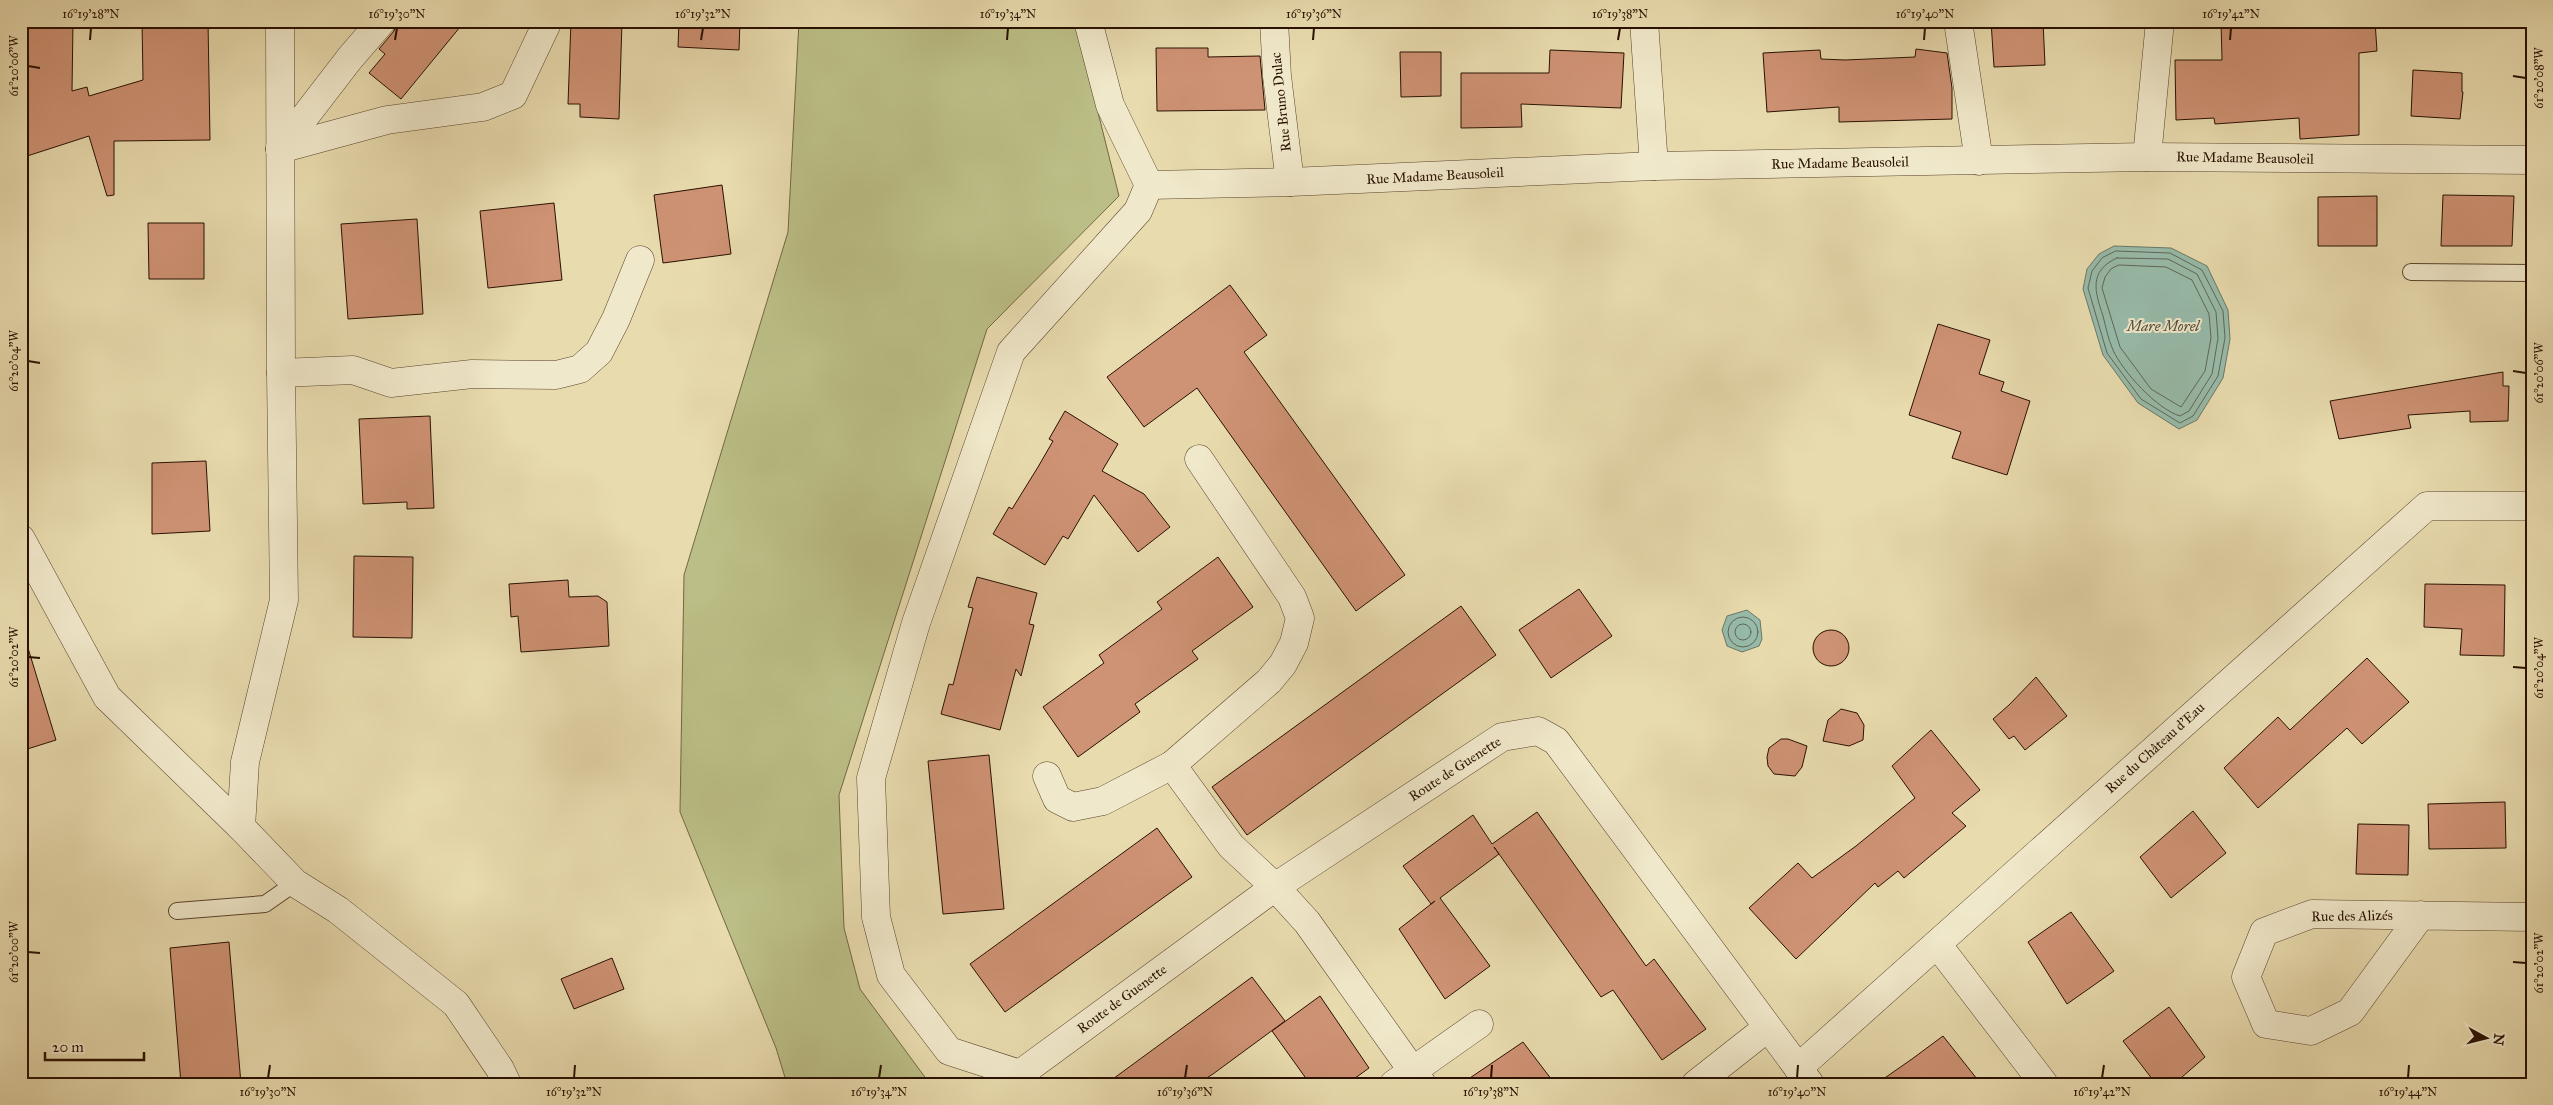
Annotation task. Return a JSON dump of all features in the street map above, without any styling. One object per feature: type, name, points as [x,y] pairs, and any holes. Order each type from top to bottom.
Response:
[{"type":"street","points":[[240,827],[245,762],[284,600],[280,21]]},
{"type":"street","points":[[280,149],[350,58],[382,21]]},
{"type":"street","points":[[280,149],[387,120],[484,107],[513,95],[548,21]]},
{"type":"street","points":[[1021,1079],[949,1051],[891,975],[876,918],[870,778],[916,623],[1011,352],[1138,211],[1149,185],[1110,105],[1088,21]]},
{"type":"street","name":"Rue Bruno Dulac","points":[[1274,21],[1290,182]]},
{"type":"street","points":[[1644,21],[1654,166]]},
{"type":"street","points":[[1958,21],[1979,161]]},
{"type":"street","points":[[2147,157],[2160,21]]},
{"type":"street","name":"Rue Madame Beausoleil","points":[[1149,185],[1290,182],[1654,166],[2147,157],[2532,160]]},
{"type":"street","points":[[281,373],[353,370],[391,383],[472,374],[556,375],[580,369],[599,352],[616,319],[640,260]]},
{"type":"street","points":[[1047,776],[1057,799],[1073,807],[1103,801],[1172,765],[1269,681],[1284,664],[1294,642],[1300,618],[1292,596],[1199,459]]},
{"type":"street","name":"Rue du Château d'Eau","points":[[1804,1076],[1938,944],[2427,506],[2532,506]]},
{"type":"street","points":[[21,539],[107,696],[295,883],[338,910],[456,1004],[500,1069],[507,1084]]},
{"type":"street","name":"Route de Guenette","points":[[1021,1079],[1275,887],[1502,737],[1520,732],[1538,731],[1556,740],[1804,1076]]},
{"type":"street","points":[[1172,765],[1231,846],[1275,887],[1307,922],[1409,1079],[1478,1024]]},
{"type":"street","name":"Rue des Alizés","points":[[2421,915],[2350,1012],[2311,1031],[2266,1024],[2246,977],[2264,932],[2312,914],[2421,915],[2532,917]]},
{"type":"street","points":[[1938,944],[2044,1084]]},
{"type":"street","points":[[1696,1084],[1768,1028]]},
{"type":"lane","points":[[2411,272],[2532,273]]},
{"type":"lane","points":[[177,911],[264,904],[295,883]]},
{"type":"green space","points":[[799,21],[1075,21],[1119,196],[987,329],[839,795],[844,928],[860,989],[930,1084],[787,1084],[776,1048],[680,812],[684,575],[788,232]]},
{"type":"water","name":"Mare Morel","points":[[2114,246],[2171,248],[2207,266],[2228,310],[2230,339],[2223,378],[2197,420],[2179,429],[2138,403],[2103,355],[2083,289],[2087,269],[2099,254]]},
{"type":"water","points":[[1747,610],[1760,620],[1762,639],[1759,646],[1742,652],[1727,646],[1722,630],[1727,616]]},
{"type":"building","points":[[21,21],[73,21],[72,91],[87,87],[89,96],[143,80],[142,21],[208,21],[210,140],[114,141],[114,195],[107,196],[89,136],[21,158]]},
{"type":"building","points":[[397,21],[465,21],[401,99],[369,73],[385,54],[379,49],[394,31]]},
{"type":"building","points":[[571,21],[622,21],[619,119],[580,117],[580,104],[568,104]]},
{"type":"building","points":[[679,21],[740,21],[739,50],[678,47]]},
{"type":"building","points":[[1991,21],[2043,21],[2045,65],[1994,67]]},
{"type":"building","points":[[2221,21],[2375,21],[2377,51],[2359,53],[2359,135],[2300,139],[2299,118],[2215,124],[2214,118],[2176,120],[2175,60],[2222,60]]},
{"type":"building","points":[[1156,48],[1208,48],[1208,57],[1260,56],[1265,110],[1157,111]]},
{"type":"building","points":[[1916,49],[1947,53],[1952,88],[1952,119],[1839,122],[1839,107],[1767,112],[1763,53],[1820,50],[1821,59],[1845,60],[1915,57]]},
{"type":"building","points":[[1550,50],[1624,53],[1621,108],[1521,104],[1522,127],[1461,128],[1461,73],[1549,73]]},
{"type":"building","points":[[1400,52],[1441,52],[1441,96],[1401,97]]},
{"type":"building","points":[[2413,70],[2462,73],[2463,92],[2460,119],[2411,116]]},
{"type":"building","points":[[722,185],[731,254],[663,263],[654,195]]},
{"type":"building","points":[[2443,195],[2514,196],[2512,246],[2441,246]]},
{"type":"building","points":[[2377,196],[2377,246],[2318,246],[2318,197]]},
{"type":"building","points":[[554,203],[562,280],[488,288],[480,211]]},
{"type":"building","points":[[417,219],[423,314],[348,319],[341,224]]},
{"type":"building","points":[[148,223],[204,223],[204,279],[149,279]]},
{"type":"building","points":[[1230,285],[1267,335],[1244,352],[1405,575],[1356,611],[1197,388],[1144,427],[1107,377]]},
{"type":"building","points":[[1938,324],[1990,340],[1979,374],[2004,382],[2001,391],[2030,401],[2007,475],[1952,458],[1961,432],[1909,415]]},
{"type":"building","points":[[2503,372],[2503,386],[2509,386],[2508,421],[2470,422],[2470,411],[2408,415],[2411,428],[2339,439],[2330,401]]},
{"type":"building","points":[[1065,411],[1118,444],[1102,471],[1144,494],[1170,527],[1138,552],[1094,495],[1068,539],[1063,536],[1045,565],[993,534],[1009,507],[1012,509],[1038,467],[1053,441],[1049,439]]},
{"type":"building","points":[[430,416],[434,508],[407,509],[407,502],[363,504],[359,419]]},
{"type":"building","points":[[206,461],[210,531],[152,534],[152,463]]},
{"type":"building","points":[[354,556],[413,557],[412,638],[353,637]]},
{"type":"building","points":[[1218,557],[1253,607],[1192,651],[1198,659],[1135,704],[1140,712],[1078,757],[1043,707],[1104,663],[1099,655],[1162,609],[1157,602]]},
{"type":"building","points":[[977,577],[1037,593],[1029,624],[1034,625],[1021,676],[1016,669],[1000,730],[941,714],[949,684],[953,685],[973,608],[968,607]]},
{"type":"building","points":[[568,580],[569,597],[598,596],[607,602],[609,646],[521,652],[518,616],[511,617],[509,584]]},
{"type":"building","points":[[2425,584],[2505,585],[2504,656],[2460,655],[2462,629],[2424,627]]},
{"type":"building","points":[[1579,589],[1612,636],[1551,678],[1519,630]]},
{"type":"building","points":[[1461,606],[1496,655],[1247,835],[1212,787]]},
{"type":"building","points":[[1831,630],[1838,631],[1844,635],[1848,641],[1848,655],[1844,661],[1838,665],[1831,666],[1824,665],[1818,661],[1814,655],[1813,648],[1814,641],[1818,635],[1824,631]]},
{"type":"building","points":[[28,648],[56,740],[21,751],[21,649]]},
{"type":"building","points":[[2367,658],[2409,702],[2362,744],[2347,728],[2258,808],[2224,768],[2278,717],[2290,730]]},
{"type":"building","points":[[2036,677],[2067,716],[2025,750],[2014,736],[2009,739],[1993,719]]},
{"type":"building","points":[[1841,709],[1857,713],[1864,725],[1863,740],[1849,746],[1823,741],[1828,720]]},
{"type":"building","points":[[1931,730],[1980,790],[1952,813],[1966,826],[1904,878],[1898,871],[1878,887],[1875,883],[1796,959],[1749,908],[1798,863],[1812,878],[1856,846],[1915,798],[1892,766]]},
{"type":"building","points":[[1781,739],[1788,739],[1807,746],[1802,767],[1795,776],[1774,774],[1768,766],[1769,748]]},
{"type":"building","points":[[989,755],[1004,909],[943,914],[928,761]]},
{"type":"building","points":[[2505,802],[2506,848],[2429,849],[2428,804]]},
{"type":"building","points":[[2193,811],[2226,853],[2171,898],[2140,857]]},
{"type":"building","points":[[1537,812],[1646,966],[1654,959],[1706,1029],[1662,1060],[1613,990],[1601,997],[1499,854],[1440,898],[1490,966],[1445,999],[1399,929],[1435,901],[1431,904],[1403,866],[1473,815],[1492,844]]},
{"type":"building","points":[[2358,824],[2409,825],[2408,875],[2356,874]]},
{"type":"building","points":[[1157,828],[1192,877],[1005,1012],[970,964]]},
{"type":"building","points":[[2071,912],[2114,971],[2067,1004],[2028,942]]},
{"type":"building","points":[[229,942],[241,1084],[181,1084],[170,948]]},
{"type":"building","points":[[612,958],[624,989],[574,1009],[561,979]]},
{"type":"building","points":[[1252,977],[1285,1021],[1213,1074],[1197,1084],[1106,1084]]},
{"type":"building","points":[[1320,996],[1369,1068],[1347,1084],[1310,1084],[1272,1031]]},
{"type":"building","points":[[2169,1007],[2205,1057],[2174,1084],[2156,1084],[2123,1041]]},
{"type":"building","points":[[1943,1036],[1981,1084],[1876,1084],[1912,1059]]},
{"type":"building","points":[[1523,1042],[1555,1084],[1461,1084]]}]
